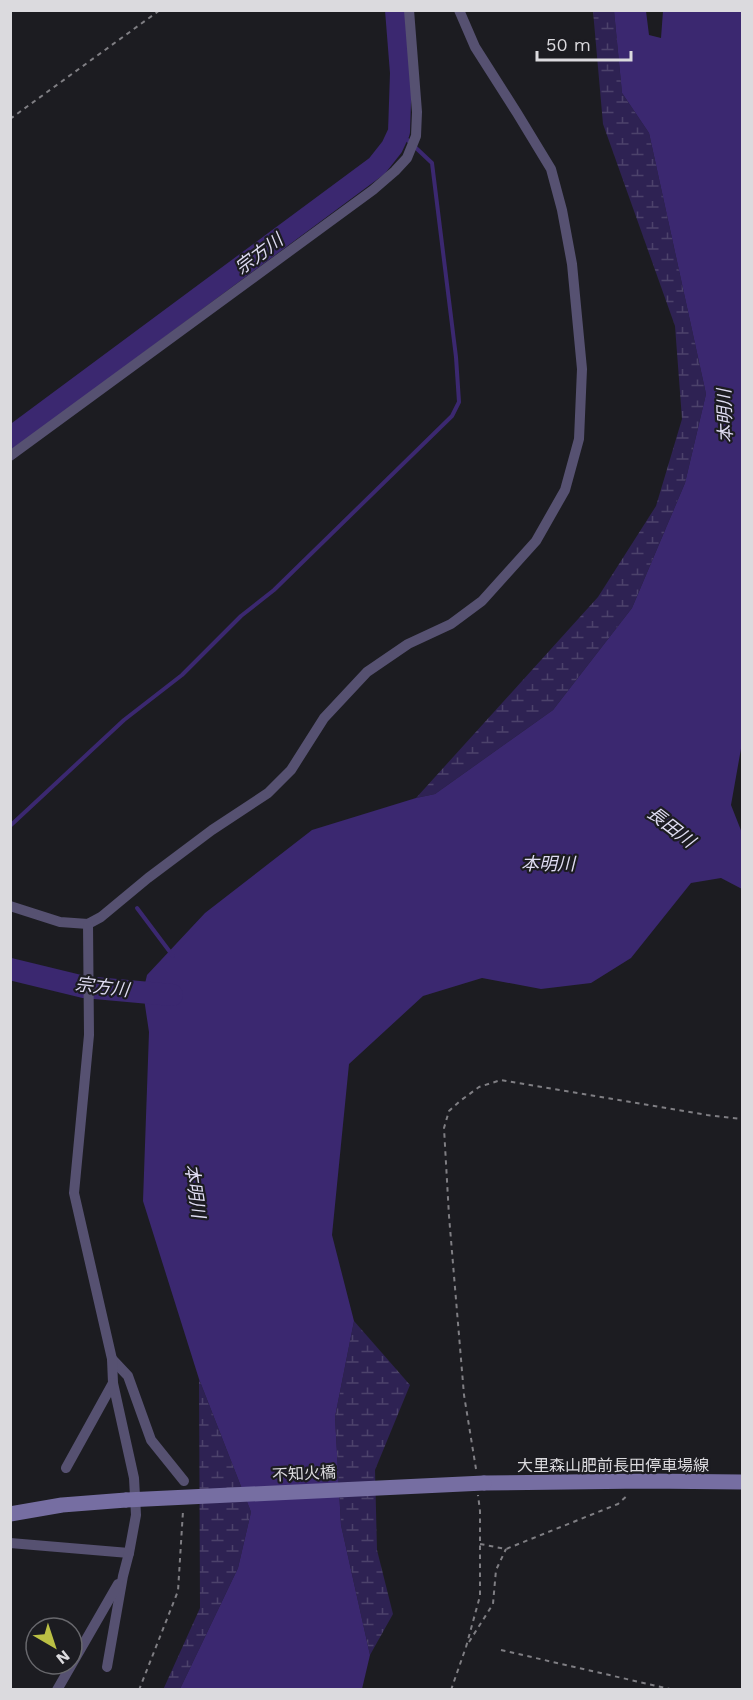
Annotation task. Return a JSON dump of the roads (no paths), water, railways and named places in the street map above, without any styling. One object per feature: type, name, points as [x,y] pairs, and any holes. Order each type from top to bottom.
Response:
[{"type":"main road","name":"大里森山肥前長田停車場線","points":[[480,1482],[742,1482]]},
{"type":"main road","name":"不知火橋","points":[[10,1514],[62,1505],[126,1500],[480,1482]]},
{"type":"street","points":[[10,456],[372,190],[407,158],[416,136],[417,112],[409,10]]},
{"type":"street","points":[[10,906],[60,922],[88,924],[101,917],[212,830],[268,793],[291,770],[324,718],[367,672],[408,644],[451,624],[482,601],[536,541],[565,490],[579,439],[582,369],[572,264],[562,210],[551,169],[475,47],[459,10]]},
{"type":"street","points":[[88,924],[89,1035],[74,1193],[112,1359],[113,1383],[134,1478],[136,1515],[108,1667]]},
{"type":"street","points":[[112,1359],[128,1376],[152,1440],[184,1481]]},
{"type":"street","points":[[66,1468],[113,1383]]},
{"type":"street","points":[[10,1544],[129,1553]]},
{"type":"street","points":[[57,1689],[123,1576]]},
{"type":"water","name":"本明川","points":[[614,11],[646,11],[649,35],[661,38],[663,11],[742,11],[742,743],[731,805],[742,833],[742,889],[721,878],[691,883],[631,958],[591,983],[541,989],[482,978],[423,996],[349,1064],[332,1235],[354,1321],[335,1417],[341,1525],[370,1655],[362,1689],[180,1689],[238,1568],[251,1512],[199,1379],[143,1201],[149,1032],[143,992],[147,975],[205,913],[312,830],[435,794],[553,710],[632,608],[685,483],[706,394],[649,133],[622,93]]},
{"type":"waterway","name":"宗方川","points":[[10,438],[377,166],[392,147],[399,132],[401,73],[396,10]]},
{"type":"waterway","points":[[10,826],[124,720],[182,675],[241,616],[274,590],[452,416],[459,402],[456,357],[432,163],[399,132]]},
{"type":"waterway","points":[[137,908],[173,956]]},
{"type":"waterway","name":"宗方川","points":[[10,969],[84,987],[172,995]]},
{"type":"water label","name":"長田川","points":[[671,827]]}]
